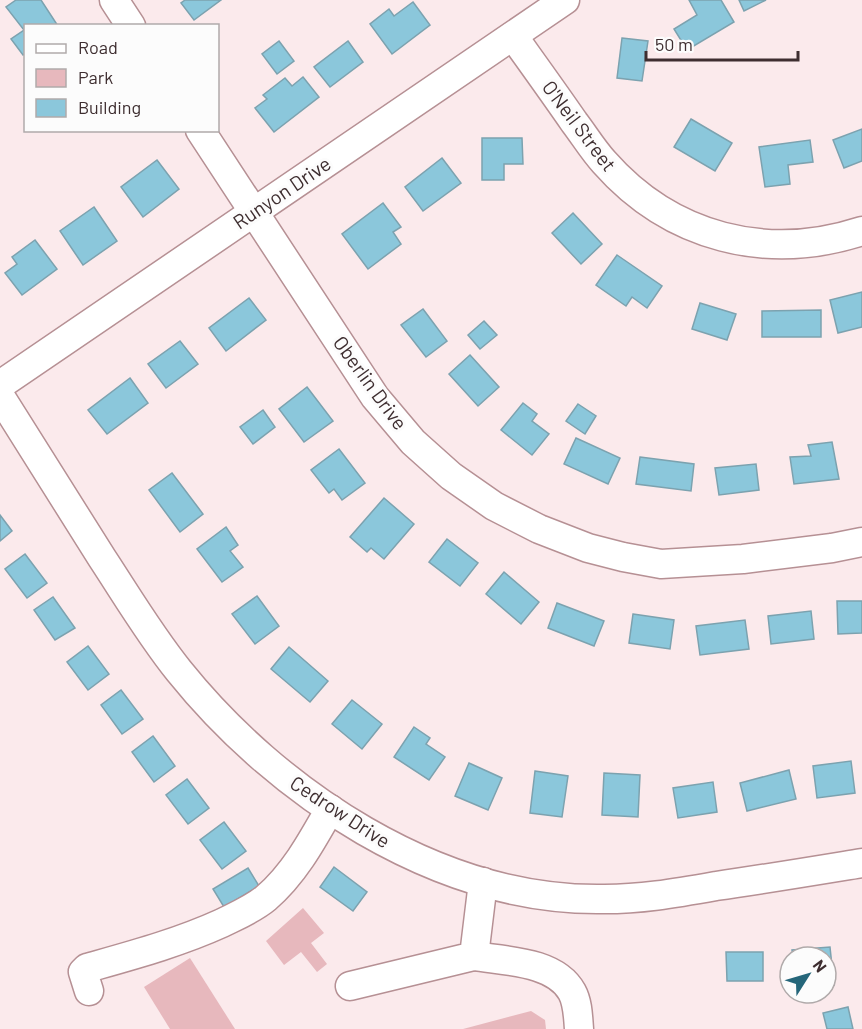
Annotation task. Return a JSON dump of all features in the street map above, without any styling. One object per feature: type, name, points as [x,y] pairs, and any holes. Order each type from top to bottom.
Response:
[{"type":"street","points":[[114,0],[130,24]]},
{"type":"street","name":"Runyon Drive","points":[[0,385],[565,0]]},
{"type":"street","name":"O'Neil Street","points":[[513,36],[602,161],[625,184],[672,217],[701,231],[756,244],[789,245],[821,242],[862,231]]},
{"type":"street","name":"Oberlin Drive","points":[[201,132],[375,397],[413,442],[452,476],[494,506],[539,530],[588,548],[661,564],[743,559],[862,542]]},
{"type":"street","name":"Cedrow Drive","points":[[0,396],[150,633],[179,672],[219,717],[272,766],[330,809],[392,846],[455,874],[501,887],[548,896],[595,900],[643,898],[862,863]]},
{"type":"street","points":[[89,991],[83,972],[87,968],[147,952],[202,932],[265,899],[294,868],[330,809]]},
{"type":"street","points":[[474,956],[483,882]]},
{"type":"street","points":[[350,987],[474,956],[534,966],[550,971],[565,983],[577,1007],[579,1029]]},
{"type":"green space","points":[[303,908],[324,933],[311,943],[327,964],[317,972],[301,952],[284,965],[266,941]]},
{"type":"green space","points":[[190,958],[235,1029],[170,1029],[144,987]]},
{"type":"green space","points":[[531,1011],[545,1020],[546,1029],[463,1029]]},
{"type":"building","points":[[16,0],[41,0],[57,24],[24,24],[24,30],[6,7]]},
{"type":"building","points":[[185,0],[221,0],[194,20],[181,3]]},
{"type":"building","points":[[689,0],[721,0],[734,22],[687,50],[674,29],[697,15]]},
{"type":"building","points":[[739,0],[766,0],[744,11]]},
{"type":"building","points":[[413,2],[430,25],[392,54],[370,24],[389,9],[394,16]]},
{"type":"building","points":[[24,30],[24,54],[23,55],[11,39]]},
{"type":"building","points":[[622,38],[648,41],[642,81],[617,78]]},
{"type":"building","points":[[279,41],[294,61],[277,74],[262,54]]},
{"type":"building","points":[[348,41],[363,62],[330,87],[314,67]]},
{"type":"building","points":[[303,77],[319,97],[274,132],[255,108],[267,99],[263,95],[285,78],[292,86]]},
{"type":"building","points":[[691,119],[732,143],[715,171],[674,147]]},
{"type":"building","points":[[862,129],[862,161],[844,168],[833,140]]},
{"type":"building","points":[[482,138],[522,138],[523,164],[504,164],[504,180],[482,180]]},
{"type":"building","points":[[810,140],[813,162],[788,165],[790,184],[765,187],[759,147]]},
{"type":"building","points":[[442,158],[461,183],[423,211],[405,187]]},
{"type":"building","points":[[157,160],[179,189],[143,217],[121,187]]},
{"type":"building","points":[[383,203],[401,227],[393,232],[401,244],[368,269],[342,234]]},
{"type":"building","points":[[94,207],[117,241],[83,265],[60,231]]},
{"type":"building","points":[[573,213],[602,244],[581,264],[552,233]]},
{"type":"building","points":[[35,240],[57,269],[22,295],[5,273],[17,264],[12,257]]},
{"type":"building","points":[[617,255],[662,286],[647,308],[632,297],[626,306],[596,285]]},
{"type":"building","points":[[862,292],[862,327],[838,333],[830,300]]},
{"type":"building","points":[[249,298],[266,320],[226,351],[209,328]]},
{"type":"building","points":[[700,303],[736,314],[727,340],[692,329]]},
{"type":"building","points":[[423,309],[447,341],[426,357],[401,325]]},
{"type":"building","points":[[821,310],[821,337],[762,337],[762,311]]},
{"type":"building","points":[[484,321],[497,335],[480,349],[468,335]]},
{"type":"building","points":[[180,341],[198,364],[166,388],[148,364]]},
{"type":"building","points":[[470,355],[499,387],[478,406],[449,374]]},
{"type":"building","points":[[130,378],[148,403],[107,434],[88,410]]},
{"type":"building","points":[[307,387],[333,421],[304,442],[279,409]]},
{"type":"building","points":[[523,403],[537,414],[532,421],[549,434],[532,455],[501,430]]},
{"type":"building","points":[[578,404],[596,416],[585,434],[566,421]]},
{"type":"building","points":[[263,410],[275,427],[253,444],[240,427]]},
{"type":"building","points":[[576,438],[620,458],[608,484],[564,464]]},
{"type":"building","points":[[832,442],[839,479],[794,484],[790,457],[811,456],[808,445]]},
{"type":"building","points":[[339,449],[365,483],[342,500],[334,489],[329,493],[311,470]]},
{"type":"building","points":[[640,457],[694,464],[691,491],[636,484]]},
{"type":"building","points":[[756,464],[759,490],[719,495],[715,468]]},
{"type":"building","points":[[172,473],[203,514],[180,532],[149,490]]},
{"type":"building","points":[[384,498],[414,524],[384,559],[371,548],[367,552],[350,537]]},
{"type":"building","points":[[0,515],[12,531],[0,541]]},
{"type":"building","points":[[226,527],[238,545],[230,551],[243,567],[222,582],[197,549]]},
{"type":"building","points":[[447,539],[478,563],[460,586],[429,562]]},
{"type":"building","points":[[25,554],[47,583],[27,598],[5,569]]},
{"type":"building","points":[[504,572],[539,602],[521,624],[486,594]]},
{"type":"building","points":[[257,596],[279,626],[255,644],[232,614]]},
{"type":"building","points":[[53,597],[75,628],[55,640],[34,610]]},
{"type":"building","points":[[837,601],[862,601],[862,633],[838,634]]},
{"type":"building","points":[[557,603],[604,621],[594,646],[548,628]]},
{"type":"building","points":[[811,611],[814,639],[771,644],[768,616]]},
{"type":"building","points":[[633,614],[674,620],[670,649],[629,643]]},
{"type":"building","points":[[745,620],[749,649],[700,655],[696,626]]},
{"type":"building","points":[[88,646],[109,674],[88,690],[67,662]]},
{"type":"building","points":[[289,647],[328,681],[310,702],[271,669]]},
{"type":"building","points":[[121,690],[143,719],[122,734],[101,705]]},
{"type":"building","points":[[352,700],[382,724],[362,749],[332,724]]},
{"type":"building","points":[[414,727],[430,738],[426,744],[445,757],[429,780],[394,757]]},
{"type":"building","points":[[153,736],[175,766],[154,782],[132,752]]},
{"type":"building","points":[[851,761],[855,793],[817,798],[813,766]]},
{"type":"building","points":[[469,763],[502,778],[488,810],[455,796]]},
{"type":"building","points":[[789,770],[796,799],[747,811],[740,783]]},
{"type":"building","points":[[535,771],[568,776],[562,817],[530,813]]},
{"type":"building","points":[[604,773],[640,775],[638,817],[602,815]]},
{"type":"building","points":[[187,779],[209,808],[188,824],[166,795]]},
{"type":"building","points":[[713,782],[717,812],[678,818],[673,788]]},
{"type":"building","points":[[224,822],[246,851],[222,869],[200,840]]},
{"type":"building","points":[[334,867],[367,892],[353,911],[320,887]]},
{"type":"building","points":[[248,868],[259,886],[224,907],[213,889]]},
{"type":"building","points":[[726,952],[763,952],[763,981],[727,981]]},
{"type":"building","points":[[848,1007],[853,1029],[827,1029],[823,1013]]}]
